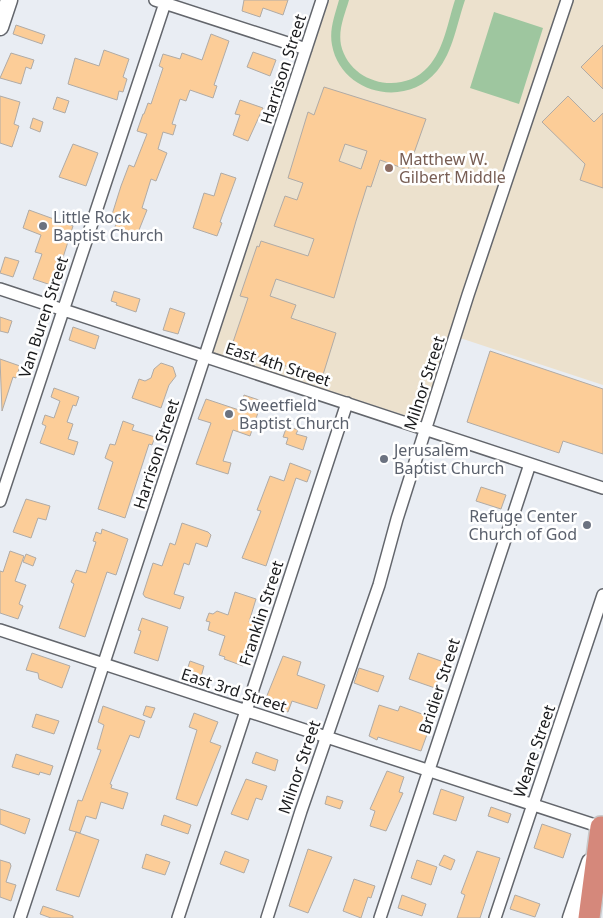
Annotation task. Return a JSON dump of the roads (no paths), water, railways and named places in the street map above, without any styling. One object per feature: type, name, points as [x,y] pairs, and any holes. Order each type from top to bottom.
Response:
[{"type":"highway","points":[[589,918],[602,825]]},
{"type":"highway","points":[[601,918],[603,912]]},
{"type":"street","points":[[0,27],[9,0]]},
{"type":"street","name":"Harrison Street","points":[[20,918],[322,0]]},
{"type":"street","name":"Milnor Street","points":[[267,918],[379,585],[426,429],[567,0]]},
{"type":"street","points":[[162,1],[306,49]]},
{"type":"street","name":"Van Buren Street","points":[[0,501],[162,1]]},
{"type":"street","name":"East 4th Street","points":[[0,289],[603,488]]},
{"type":"street","name":"Franklin Street","points":[[178,918],[347,403]]},
{"type":"street","name":"Bridier Street","points":[[380,918],[530,464]]},
{"type":"street","name":"Weare Street","points":[[495,918],[603,595]]},
{"type":"street","name":"East 3rd Street","points":[[0,630],[533,805],[602,825]]},
{"type":"street","points":[[571,918],[602,825]]},
{"type":"place","name":"Matthew W. Gilbert Middle","points":[[389,168]]},
{"type":"place","name":"Little Rock Baptist Church","points":[[43,226]]},
{"type":"place","name":"Sweetfield Baptist Church","points":[[229,414]]},
{"type":"place","name":"Jerusalem Baptist Church","points":[[384,459]]},
{"type":"place","name":"Refuge Center Church of God","points":[[587,525]]}]
